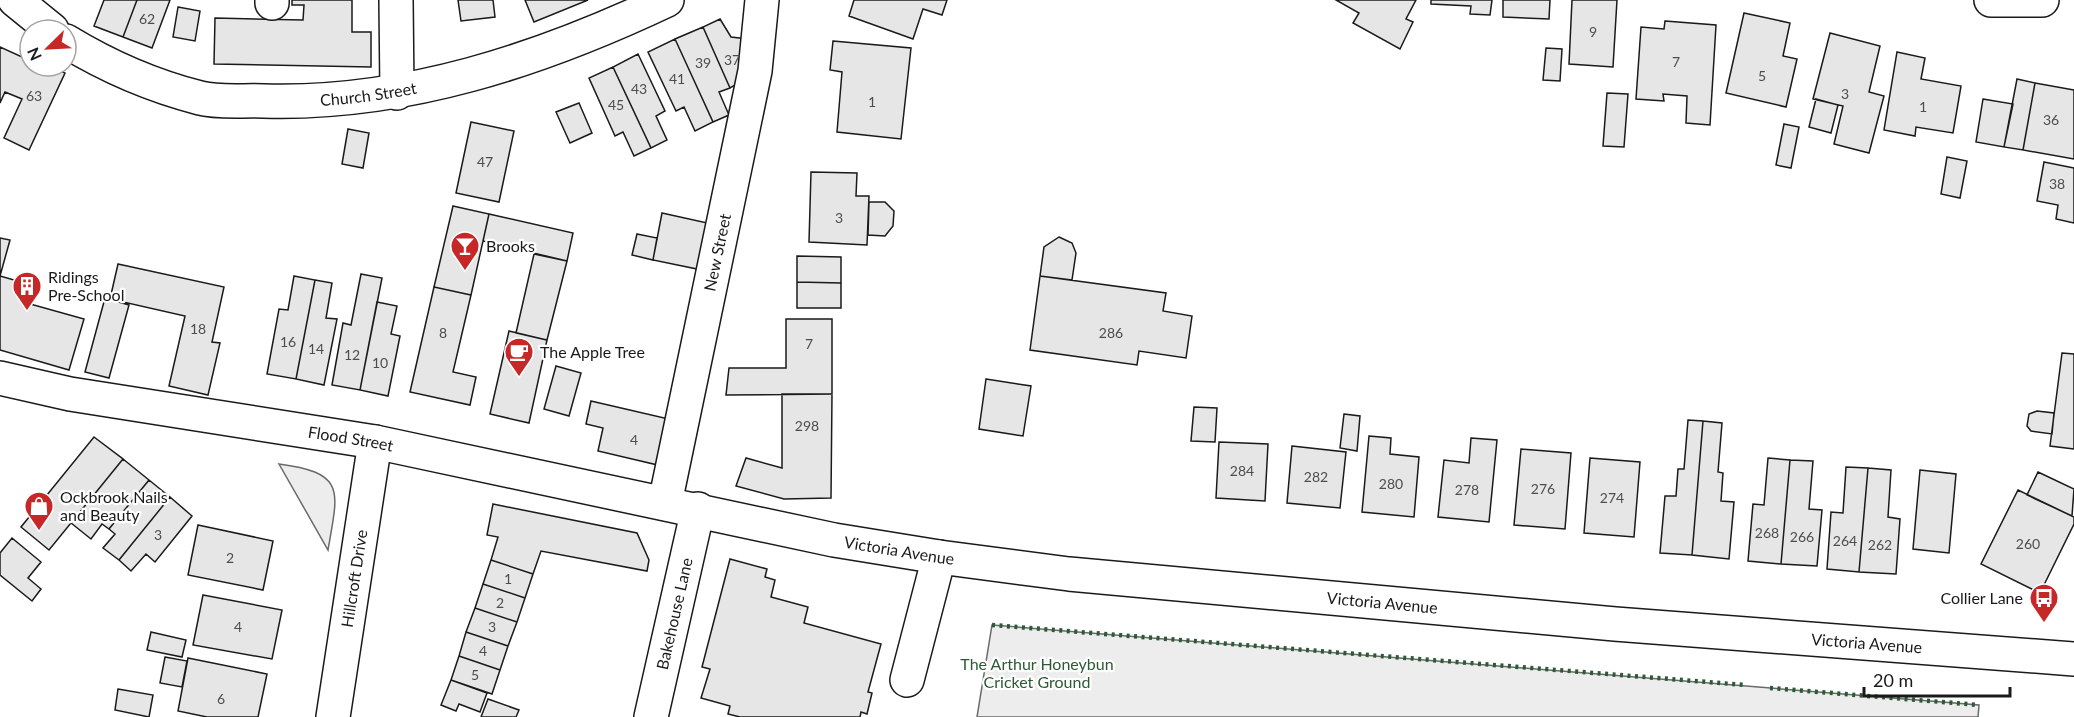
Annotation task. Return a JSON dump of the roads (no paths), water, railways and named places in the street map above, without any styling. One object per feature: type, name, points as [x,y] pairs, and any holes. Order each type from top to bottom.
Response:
[{"type":"street","points":[[15,0],[37,18]]},
{"type":"street","points":[[396,0],[398,93]]},
{"type":"street","name":"Church Street","points":[[78,47],[118,69],[199,98],[299,102],[398,93],[497,68],[612,26],[667,0]]},
{"type":"street","name":"New Street","points":[[666,502],[755,71],[762,0]]},
{"type":"street","points":[[1991,0],[2042,0]]},
{"type":"street","name":"Flood Street","points":[[0,378],[70,394],[375,442],[698,510]]},
{"type":"street","name":"Hillcroft Drive","points":[[333,717],[375,442]]},
{"type":"street","name":"Victoria Avenue","points":[[698,510],[834,540],[939,557],[1080,575],[1592,622],[2074,659]]},
{"type":"street","name":"Bakehouse Lane","points":[[651,717],[698,510]]},
{"type":"street","points":[[907,680],[939,557]]},
{"type":"place","name":"Brooks","points":[[465,272]]},
{"type":"place","name":"Ridings Pre-School","points":[[27,312]]},
{"type":"place","name":"The Apple Tree","points":[[519,378]]},
{"type":"place","name":"Ockbrook Nails and Beauty","points":[[39,532]]},
{"type":"place","name":"Collier Lane","points":[[2044,624]]},
{"type":"park label","name":"The Arthur Honeybun Cricket Ground","points":[[1037,673]]}]
